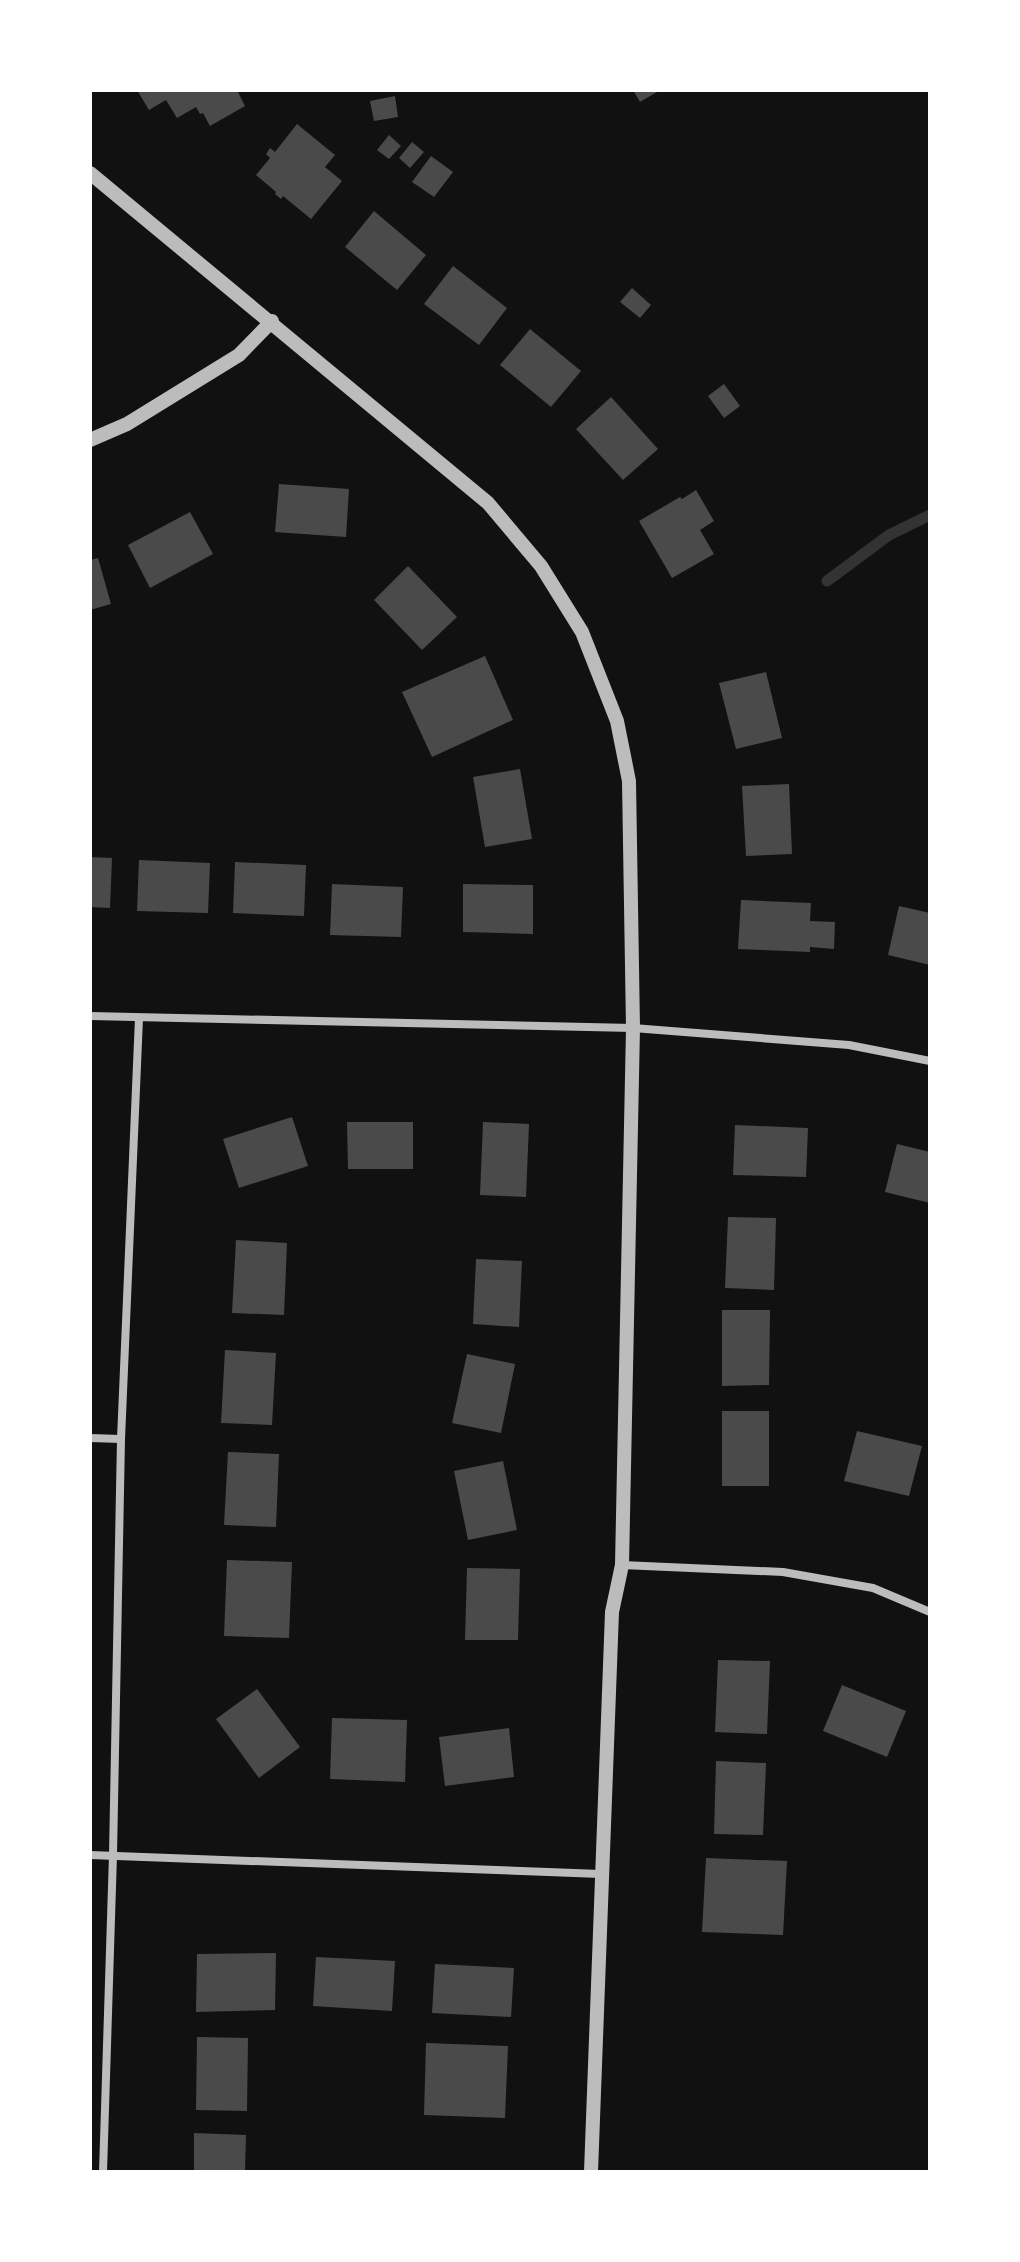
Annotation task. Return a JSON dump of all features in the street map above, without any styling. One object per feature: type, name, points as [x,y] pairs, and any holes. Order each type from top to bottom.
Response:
[{"type":"street","points":[[90,173],[488,503],[541,566],[582,632],[617,721],[629,781],[633,1028],[622,1565],[612,1612],[591,2172]]},
{"type":"street","points":[[90,440],[127,424],[239,355],[272,321]]},
{"type":"street","points":[[90,1016],[633,1028],[849,1045],[930,1061]]},
{"type":"street","points":[[103,2172],[121,1439],[139,1018]]},
{"type":"street","points":[[90,1438],[121,1439]]},
{"type":"street","points":[[622,1565],[783,1572],[873,1588],[930,1612]]},
{"type":"street","points":[[90,1855],[601,1874]]},
{"type":"building","points":[[137,90],[237,90],[245,106],[210,126],[196,107],[177,118],[166,100],[149,110]]},
{"type":"building","points":[[633,90],[656,90],[657,92],[640,102]]},
{"type":"building","points":[[395,96],[398,117],[374,121],[370,101]]},
{"type":"building","points":[[297,124],[335,155],[325,167],[342,181],[311,219],[283,196],[281,199],[256,175],[270,158],[266,154],[270,148],[275,152]]},
{"type":"building","points":[[389,135],[401,146],[389,159],[377,150]]},
{"type":"building","points":[[412,142],[424,152],[410,168],[399,158]]},
{"type":"building","points":[[431,156],[453,172],[434,197],[412,182]]},
{"type":"building","points":[[374,211],[426,255],[397,290],[345,247]]},
{"type":"building","points":[[453,266],[507,308],[479,345],[424,304]]},
{"type":"building","points":[[632,288],[651,305],[640,318],[620,302]]},
{"type":"building","points":[[530,329],[581,371],[551,407],[500,365]]},
{"type":"building","points":[[724,384],[740,406],[724,418],[708,396]]},
{"type":"building","points":[[611,397],[658,449],[623,480],[576,429]]},
{"type":"building","points":[[279,484],[349,489],[346,537],[275,532]]},
{"type":"building","points":[[696,490],[714,521],[700,530],[714,554],[672,578],[639,521]]},
{"type":"building","points":[[190,512],[213,554],[150,588],[128,545]]},
{"type":"building","points":[[98,558],[111,604],[90,610],[90,560]]},
{"type":"building","points":[[408,566],[457,617],[422,650],[374,600]]},
{"type":"building","points":[[485,656],[513,720],[432,757],[402,692]]},
{"type":"building","points":[[766,672],[782,738],[736,749],[719,683]]},
{"type":"building","points":[[520,769],[532,839],[485,847],[473,777]]},
{"type":"building","points":[[789,784],[792,854],[746,856],[742,786]]},
{"type":"building","points":[[90,857],[112,858],[110,908],[90,907]]},
{"type":"building","points":[[139,860],[210,863],[208,913],[137,911]]},
{"type":"building","points":[[235,862],[306,865],[304,916],[233,913]]},
{"type":"building","points":[[332,884],[403,887],[401,937],[330,935]]},
{"type":"building","points":[[463,884],[533,885],[533,934],[463,932]]},
{"type":"building","points":[[741,900],[811,903],[810,921],[835,922],[834,949],[810,947],[810,952],[738,949]]},
{"type":"building","points":[[899,906],[930,913],[930,965],[888,955]]},
{"type":"building","points":[[292,1117],[308,1166],[239,1188],[223,1139]]},
{"type":"building","points":[[347,1122],[413,1122],[413,1169],[348,1169]]},
{"type":"building","points":[[483,1122],[529,1124],[526,1197],[480,1195]]},
{"type":"building","points":[[735,1125],[808,1128],[806,1177],[733,1175]]},
{"type":"building","points":[[897,1144],[930,1152],[930,1203],[885,1192]]},
{"type":"building","points":[[728,1217],[776,1218],[774,1290],[725,1288]]},
{"type":"building","points":[[236,1240],[287,1243],[284,1315],[232,1313]]},
{"type":"building","points":[[476,1259],[522,1261],[519,1327],[473,1324]]},
{"type":"building","points":[[722,1310],[770,1310],[769,1385],[722,1386]]},
{"type":"building","points":[[225,1350],[276,1353],[272,1425],[221,1423]]},
{"type":"building","points":[[467,1354],[515,1364],[501,1433],[452,1423]]},
{"type":"building","points":[[722,1411],[769,1411],[769,1486],[722,1486]]},
{"type":"building","points":[[857,1431],[922,1446],[909,1496],[844,1481]]},
{"type":"building","points":[[228,1452],[279,1454],[276,1527],[224,1525]]},
{"type":"building","points":[[503,1461],[517,1530],[468,1540],[454,1471]]},
{"type":"building","points":[[227,1560],[292,1562],[289,1638],[224,1636]]},
{"type":"building","points":[[467,1568],[520,1569],[518,1640],[465,1640]]},
{"type":"building","points":[[718,1660],[770,1661],[767,1734],[715,1732]]},
{"type":"building","points":[[842,1685],[906,1711],[887,1757],[823,1731]]},
{"type":"building","points":[[257,1689],[300,1747],[259,1778],[216,1719]]},
{"type":"building","points":[[332,1718],[407,1720],[405,1782],[330,1779]]},
{"type":"building","points":[[509,1728],[514,1777],[445,1786],[439,1737]]},
{"type":"building","points":[[716,1761],[766,1763],[763,1835],[714,1834]]},
{"type":"building","points":[[706,1858],[787,1861],[783,1935],[702,1932]]},
{"type":"building","points":[[276,1953],[275,2010],[196,2012],[197,1954]]},
{"type":"building","points":[[316,1957],[395,1961],[392,2011],[313,2006]]},
{"type":"building","points":[[435,1964],[514,1968],[511,2017],[432,2013]]},
{"type":"building","points":[[197,2037],[248,2038],[247,2111],[196,2110]]},
{"type":"building","points":[[426,2043],[508,2046],[505,2118],[424,2115]]},
{"type":"building","points":[[194,2133],[246,2135],[245,2172],[194,2172]]},
{"type":"waterway","points":[[827,581],[889,535],[930,515]]}]
